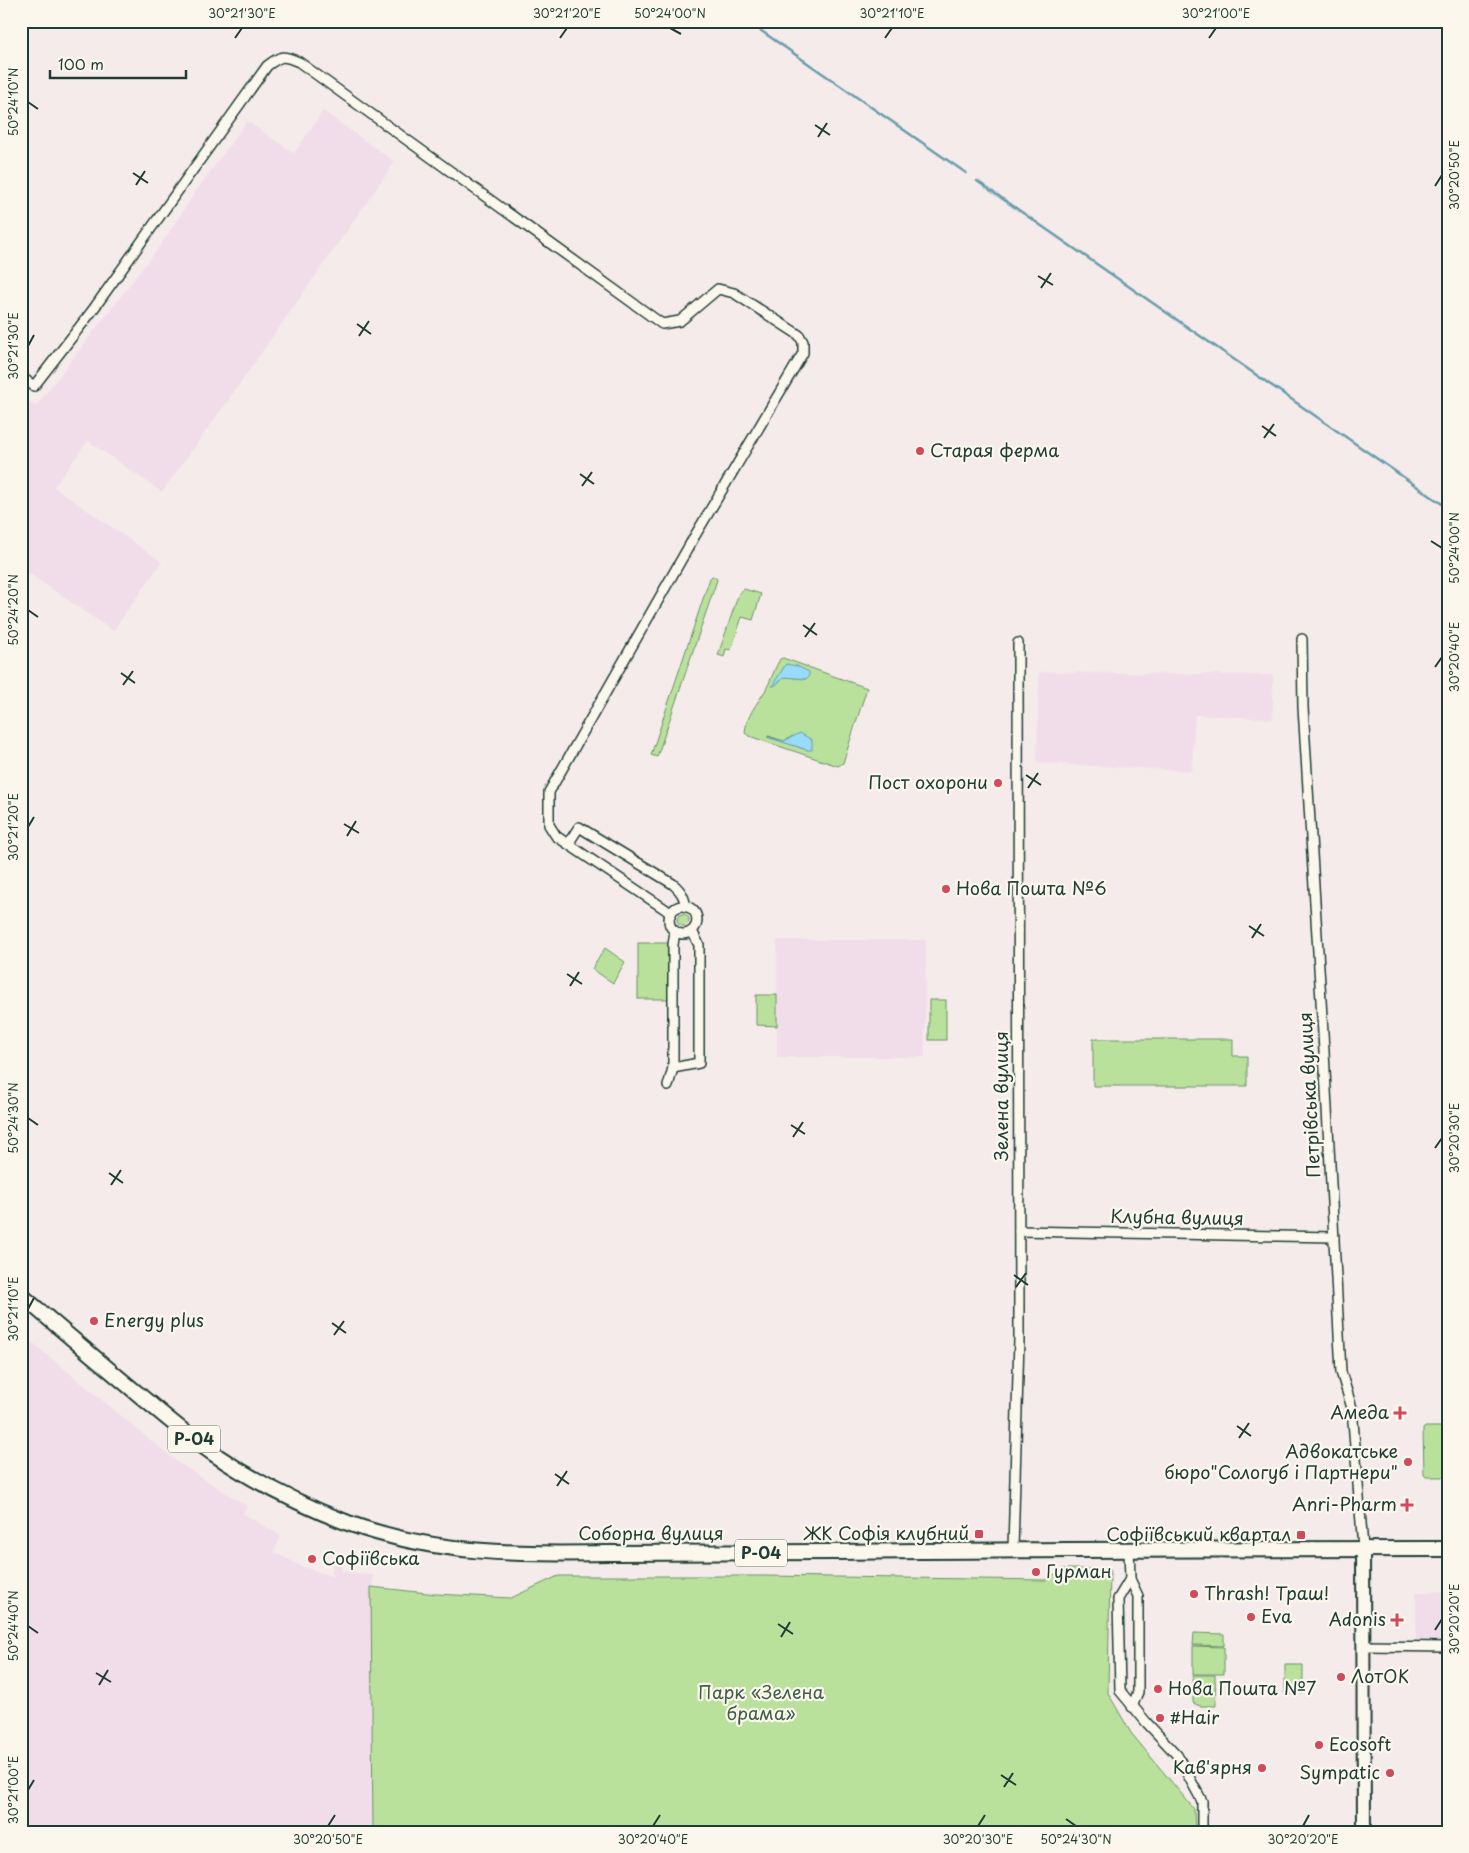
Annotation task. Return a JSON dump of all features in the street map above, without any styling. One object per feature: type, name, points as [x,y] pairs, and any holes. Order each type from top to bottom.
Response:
[{"type":"main road","name":"Соборна вулиця","points":[[21,1295],[169,1420],[211,1453],[255,1480],[290,1498],[349,1523],[394,1537],[459,1550],[528,1554],[1013,1549],[1448,1549]]},
{"type":"main road","points":[[1363,1548],[1364,1832]]},
{"type":"street","points":[[21,377],[34,386],[92,311],[267,66],[277,58],[286,56],[299,62],[662,324],[680,322],[718,289],[734,292],[798,335],[802,342],[803,353],[683,556],[548,792],[548,824],[556,836],[671,914]]},
{"type":"street","name":"Петрівська вулиця","points":[[1302,639],[1303,714],[1323,1025],[1341,1372],[1352,1408],[1363,1548]]},
{"type":"street","name":"Зелена вулиця","points":[[1013,1549],[1019,1340],[1018,642]]},
{"type":"street","points":[[568,844],[579,827],[673,884],[684,897],[686,906]]},
{"type":"street","points":[[686,906],[694,911],[697,924],[692,931],[683,934],[675,931],[670,923],[671,914],[677,908],[686,906]]},
{"type":"street","points":[[668,1086],[674,1068],[673,945],[675,931]]},
{"type":"street","points":[[674,1068],[699,1063],[699,945],[692,931]]},
{"type":"street","name":"Клубна вулиця","points":[[1019,1231],[1334,1237]]},
{"type":"street","points":[[1129,1549],[1130,1579],[1138,1596],[1138,1692],[1132,1707]]},
{"type":"street","points":[[1130,1579],[1118,1600],[1120,1691],[1182,1763],[1202,1801],[1202,1832]]},
{"type":"street","points":[[1364,1646],[1448,1647]]},
{"type":"shaded area","points":[[323,111],[395,162],[225,405],[162,492],[88,441],[54,487],[162,562],[113,631],[21,568],[21,396],[36,406],[162,243],[196,191],[247,121],[294,153]]},
{"type":"shaded area","points":[[1039,672],[1273,675],[1273,719],[1195,715],[1192,771],[1037,763]]},
{"type":"shaded area","points":[[777,940],[926,940],[925,1057],[777,1057]]},
{"type":"shaded area","points":[[21,1333],[177,1462],[247,1506],[243,1513],[281,1536],[274,1552],[301,1566],[332,1576],[332,1563],[341,1564],[342,1571],[373,1575],[373,1832],[21,1832]]},
{"type":"shaded area","points":[[1448,1591],[1448,1640],[1416,1641],[1416,1592]]},
{"type":"green space","points":[[712,576],[717,580],[657,757],[651,755]]},
{"type":"green space","points":[[744,589],[761,594],[753,620],[742,617],[731,650],[726,649],[724,657],[718,655],[739,593]]},
{"type":"green space","points":[[783,658],[867,688],[843,763],[838,766],[745,733],[750,716],[767,687],[780,659]],"holes":[[[786,664],[806,679],[785,677],[774,686]],[[768,736],[784,741],[793,736],[807,750]]]},
{"type":"green space","points":[[681,914],[685,914],[689,920],[685,926],[681,926],[677,922],[677,918]]},
{"type":"green space","points":[[638,943],[669,943],[669,999],[638,999]]},
{"type":"green space","points":[[605,948],[625,962],[613,983],[592,969]]},
{"type":"green space","points":[[756,995],[777,995],[777,1026],[756,1025]]},
{"type":"green space","points":[[929,1000],[946,1000],[946,1040],[929,1040]]},
{"type":"green space","points":[[1093,1039],[1233,1039],[1233,1056],[1247,1056],[1247,1086],[1093,1086]]},
{"type":"green space","points":[[1425,1427],[1448,1427],[1448,1477],[1426,1477],[1424,1475],[1423,1429]]},
{"type":"green space","name":"Парк «Зелена брама»","points":[[1062,1569],[1110,1569],[1108,1693],[1131,1733],[1194,1809],[1195,1832],[373,1832],[371,1587],[437,1594],[511,1598],[558,1576],[764,1576],[1046,1580]]},
{"type":"green space","points":[[1194,1633],[1224,1634],[1224,1646],[1193,1645]]},
{"type":"green space","points":[[1193,1646],[1224,1647],[1224,1674],[1193,1674]]},
{"type":"green space","points":[[1285,1665],[1303,1665],[1303,1693],[1285,1694]]},
{"type":"green space","points":[[1193,1675],[1215,1675],[1216,1706],[1200,1706],[1193,1703]]},
{"type":"water","points":[[786,664],[797,666],[809,672],[809,676],[806,679],[785,677],[772,686]]},
{"type":"water","points":[[800,733],[812,740],[812,750],[767,737],[784,741]]},
{"type":"waterway","points":[[747,21],[966,173]]},
{"type":"waterway","points":[[977,181],[1448,508]]},
{"type":"place","name":"Старая ферма","points":[[920,451]]},
{"type":"place","name":"Пост охорони","points":[[998,783]]},
{"type":"place","name":"Нова Пошта №6","points":[[946,889]]},
{"type":"place","name":"Energy plus","points":[[94,1321]]},
{"type":"place","name":"Амеда","points":[[1400,1413]]},
{"type":"place","name":"Адвокатське бюро\"Сологуб і Партнери\"","points":[[1408,1462]]},
{"type":"place","name":"Anri-Pharm","points":[[1407,1505]]},
{"type":"place","name":"ЖК Софія клубний","points":[[979,1534]]},
{"type":"place","name":"Софіївський квартал","points":[[1301,1535]]},
{"type":"place","name":"Софіївська","points":[[312,1559]]},
{"type":"place","name":"Гурман","points":[[1036,1572]]},
{"type":"place","name":"Thrash! Траш!","points":[[1194,1594]]},
{"type":"place","name":"Eva","points":[[1251,1617]]},
{"type":"place","name":"Adonis","points":[[1397,1620]]},
{"type":"place","name":"ЛотОК","points":[[1341,1677]]},
{"type":"place","name":"Нова Пошта №7","points":[[1158,1689]]},
{"type":"place","name":"#Hair","points":[[1160,1718]]},
{"type":"place","name":"Ecosoft","points":[[1319,1745]]},
{"type":"place","name":"Кав'ярня","points":[[1262,1768]]},
{"type":"place","name":"Sympatic","points":[[1390,1773]]}]
